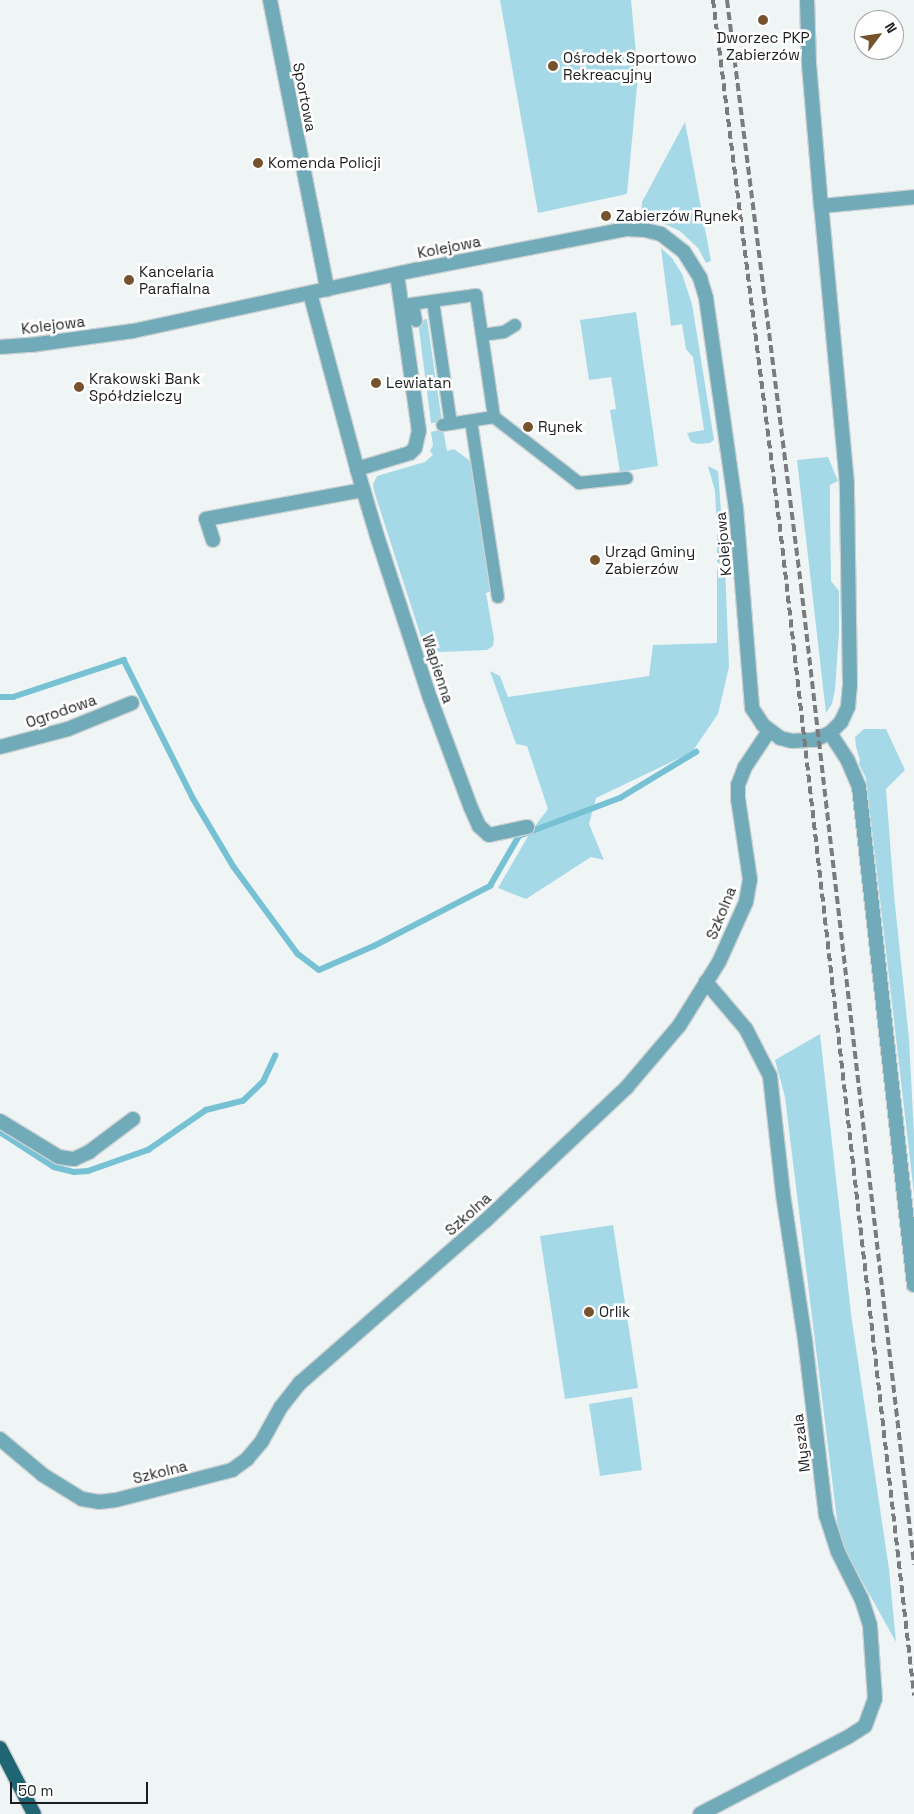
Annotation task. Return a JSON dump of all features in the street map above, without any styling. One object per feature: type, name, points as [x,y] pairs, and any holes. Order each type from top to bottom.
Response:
[{"type":"main road","points":[[0,1748],[34,1814]]},
{"type":"street","name":"Sportowa","points":[[270,0],[327,289]]},
{"type":"street","points":[[807,0],[820,206],[845,456],[849,580],[850,696],[845,715],[830,733],[848,761],[859,787],[914,1285]]},
{"type":"street","points":[[820,206],[914,197]]},
{"type":"street","name":"Kolejowa","points":[[0,347],[30,345],[133,331],[327,289],[627,229],[645,230],[661,234],[684,252],[700,278],[706,298],[736,508],[750,698],[755,714],[769,731],[792,741],[814,740],[830,733]]},
{"type":"street","points":[[357,469],[410,453],[415,448],[419,431],[397,275]]},
{"type":"street","name":"Wapienna","points":[[310,293],[363,490],[430,698],[479,826],[489,835],[527,827]]},
{"type":"street","points":[[416,321],[412,304],[476,295],[494,417],[579,483],[627,478]]},
{"type":"street","points":[[433,301],[436,350],[447,424],[494,417]]},
{"type":"street","points":[[482,335],[504,332],[515,325]]},
{"type":"street","points":[[471,421],[498,597]]},
{"type":"street","points":[[213,540],[206,518],[363,490]]},
{"type":"street","name":"Ogrodowa","points":[[0,747],[68,729],[132,703]]},
{"type":"street","name":"Szkolna","points":[[0,1439],[43,1475],[82,1499],[99,1502],[116,1500],[232,1470],[247,1459],[262,1441],[281,1407],[300,1383],[485,1221],[627,1087],[679,1026],[719,962],[749,892],[750,879],[738,799],[738,785],[745,767],[769,731]]},
{"type":"street","name":"Myszala","points":[[700,1814],[848,1738],[864,1726],[875,1699],[870,1625],[862,1598],[838,1552],[826,1516],[805,1340],[783,1194],[770,1076],[746,1029],[706,982]]},
{"type":"street","points":[[0,1121],[59,1157],[74,1159],[89,1152],[133,1119]]},
{"type":"shaded area","points":[[500,0],[631,0],[638,75],[627,194],[538,213]]},
{"type":"shaded area","points":[[685,122],[711,261],[706,263],[698,248],[680,231],[658,221],[641,219],[642,202]]},
{"type":"shaded area","points":[[661,248],[672,258],[682,274],[692,304],[714,440],[710,443],[698,444],[691,442],[687,433],[704,430],[693,357],[686,349],[682,324],[671,326]]},
{"type":"shaded area","points":[[636,312],[658,466],[620,472],[610,410],[616,409],[611,377],[589,380],[580,320]]},
{"type":"shaded area","points":[[427,319],[442,422],[431,423],[418,321]]},
{"type":"shaded area","points":[[443,429],[447,451],[454,449],[473,463],[492,591],[486,593],[494,639],[493,646],[487,650],[440,652],[424,646],[374,491],[373,484],[377,476],[425,462],[433,455],[430,451],[433,445],[431,432]]},
{"type":"shaded area","points":[[828,457],[838,481],[830,485],[830,511],[831,581],[839,591],[839,632],[835,690],[832,704],[826,713],[797,460]]},
{"type":"shaded area","points":[[708,466],[718,471],[725,566],[729,667],[718,714],[692,752],[596,798],[589,824],[604,860],[591,857],[526,899],[498,888],[531,831],[548,809],[527,746],[516,744],[490,671],[500,676],[508,697],[649,676],[653,645],[717,643],[717,528],[715,491]]},
{"type":"shaded area","points":[[864,729],[886,729],[905,770],[886,789],[894,895],[909,1039],[914,1134],[914,1194],[866,778],[859,764],[860,760],[856,747],[855,737]]},
{"type":"shaded area","points":[[820,1034],[851,1314],[889,1569],[896,1642],[847,1554],[838,1528],[785,1097],[775,1060]]},
{"type":"shaded area","name":"Orlik","points":[[613,1225],[638,1388],[565,1399],[540,1236]]},
{"type":"shaded area","points":[[632,1397],[642,1470],[600,1476],[589,1404]]},
{"type":"waterway","points":[[0,697],[13,697],[124,660],[193,798],[234,867],[298,954],[319,970],[374,946],[490,886],[519,836],[620,798],[696,752]]},
{"type":"waterway","points":[[0,1132],[54,1167],[74,1172],[88,1171],[148,1150],[206,1110],[243,1101],[263,1082],[275,1056]]},
{"type":"railway","points":[[713,0],[781,536],[914,1695]]},
{"type":"railway","points":[[727,0],[801,586],[914,1564]]},
{"type":"place","name":"Dworzec PKP Zabierzów","points":[[763,20]]},
{"type":"place","name":"Ośrodek Sportowo Rekreacyjny","points":[[553,66]]},
{"type":"place","name":"Komenda Policji","points":[[258,163]]},
{"type":"place","name":"Zabierzów Rynek","points":[[606,216]]},
{"type":"place","name":"Kancelaria Parafialna","points":[[129,280]]},
{"type":"place","name":"Lewiatan","points":[[376,383]]},
{"type":"place","name":"Krakowski Bank Spółdzielczy","points":[[79,387]]},
{"type":"place","name":"Rynek","points":[[528,427]]},
{"type":"place","name":"Urząd Gminy Zabierzów","points":[[595,560]]},
{"type":"place","name":"Orlik","points":[[589,1312]]}]
